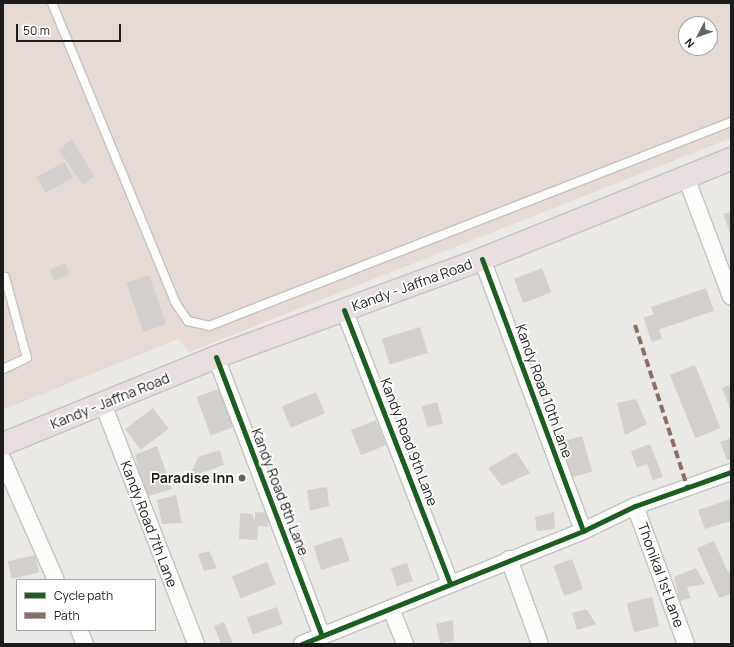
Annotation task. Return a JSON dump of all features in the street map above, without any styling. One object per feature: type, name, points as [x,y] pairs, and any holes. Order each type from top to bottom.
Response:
[{"type":"highway","name":"Kandy - Jaffna Road","points":[[3,444],[216,357],[482,259],[731,159]]},
{"type":"street","points":[[686,177],[731,297]]},
{"type":"street","name":"Kandy Road 10th Lane","points":[[482,259],[583,531]]},
{"type":"street","name":"Kandy Road 9th Lane","points":[[344,310],[450,584]]},
{"type":"street","name":"Kandy Road 8th Lane","points":[[216,357],[322,636]]},
{"type":"street","name":"Kandy Road 7th Lane","points":[[103,404],[196,644]]},
{"type":"street","points":[[3,460],[56,579]]},
{"type":"street","points":[[302,644],[391,609],[509,559],[583,531],[635,506],[731,472]]},
{"type":"street","name":"Thonikal 1st Lane","points":[[635,506],[686,644]]},
{"type":"street","points":[[509,559],[540,644]]},
{"type":"street","points":[[391,609],[405,644]]},
{"type":"street","points":[[79,631],[85,644]]},
{"type":"lane","points":[[52,3],[175,302],[188,321],[209,326],[731,122]]},
{"type":"lane","points":[[3,369],[27,358],[5,277]]},
{"type":"shaded area","points":[[3,3],[731,3],[731,138],[189,352],[178,339],[3,410]]},
{"type":"building","points":[[72,139],[94,176],[83,185],[59,150]]},
{"type":"building","points":[[64,162],[73,178],[46,193],[37,177]]},
{"type":"building","points":[[731,212],[731,235],[723,214]]},
{"type":"building","points":[[65,263],[70,274],[54,281],[49,270]]},
{"type":"building","points":[[542,268],[551,292],[523,303],[514,279]]},
{"type":"building","points":[[149,275],[166,324],[143,332],[126,283]]},
{"type":"building","points":[[706,288],[714,311],[659,330],[651,307]]},
{"type":"building","points":[[654,314],[662,339],[652,342],[644,317]]},
{"type":"building","points":[[420,327],[428,353],[390,365],[382,339]]},
{"type":"building","points":[[695,365],[720,428],[695,438],[670,375]]},
{"type":"building","points":[[731,384],[731,411],[722,388]]},
{"type":"building","points":[[221,388],[235,427],[211,435],[197,397]]},
{"type":"building","points":[[316,392],[325,413],[291,428],[282,406]]},
{"type":"building","points":[[636,399],[647,424],[625,435],[617,403]]},
{"type":"building","points":[[437,402],[443,423],[428,428],[422,406]]},
{"type":"building","points":[[153,408],[169,429],[141,450],[125,429]]},
{"type":"building","points":[[376,420],[386,445],[361,455],[351,430]]},
{"type":"building","points":[[582,436],[592,472],[571,478],[561,442]]},
{"type":"building","points":[[731,438],[731,459],[727,460],[720,442]]},
{"type":"building","points":[[650,444],[663,477],[653,480],[647,464],[637,468],[631,451]]},
{"type":"building","points":[[157,446],[172,489],[145,497],[135,455]]},
{"type":"building","points":[[220,450],[224,465],[189,477],[198,457]]},
{"type":"building","points":[[516,452],[530,473],[502,486],[488,468]]},
{"type":"building","points":[[327,487],[329,506],[310,511],[307,490]]},
{"type":"building","points":[[176,495],[182,523],[162,524],[157,500]]},
{"type":"building","points":[[731,499],[731,521],[705,529],[698,510]]},
{"type":"building","points":[[255,512],[269,513],[268,527],[258,526],[257,540],[239,539],[240,513],[252,514],[255,521]]},
{"type":"building","points":[[554,512],[555,529],[537,531],[535,517]]},
{"type":"building","points":[[342,537],[350,561],[321,570],[313,546]]},
{"type":"building","points":[[714,541],[728,572],[731,571],[731,594],[719,598],[697,548]]},
{"type":"building","points":[[209,551],[217,568],[204,571],[198,554]]},
{"type":"building","points":[[35,555],[39,573],[12,579],[8,561]]},
{"type":"building","points":[[572,559],[583,589],[564,596],[553,566]]},
{"type":"building","points":[[267,562],[276,584],[241,598],[232,576]]},
{"type":"building","points":[[407,563],[413,581],[397,586],[391,568]]},
{"type":"building","points":[[696,568],[705,584],[687,587],[691,598],[680,601],[674,577]]},
{"type":"building","points":[[652,597],[659,626],[634,632],[627,603]]},
{"type":"building","points":[[277,607],[283,624],[253,634],[247,617]]},
{"type":"building","points":[[586,609],[596,624],[577,630],[572,613]]},
{"type":"building","points":[[453,620],[454,641],[440,643],[436,624]]},
{"type":"building","points":[[224,622],[233,644],[221,644],[214,626]]},
{"type":"marked path","points":[[635,325],[688,489]]},
{"type":"cycle path","points":[[482,259],[583,531]]},
{"type":"cycle path","points":[[344,310],[450,583]]},
{"type":"cycle path","points":[[216,357],[322,636]]},
{"type":"cycle path","points":[[302,644],[583,531],[635,506],[731,472]]},
{"type":"place","name":"Paradise Inn","points":[[242,478]]}]
